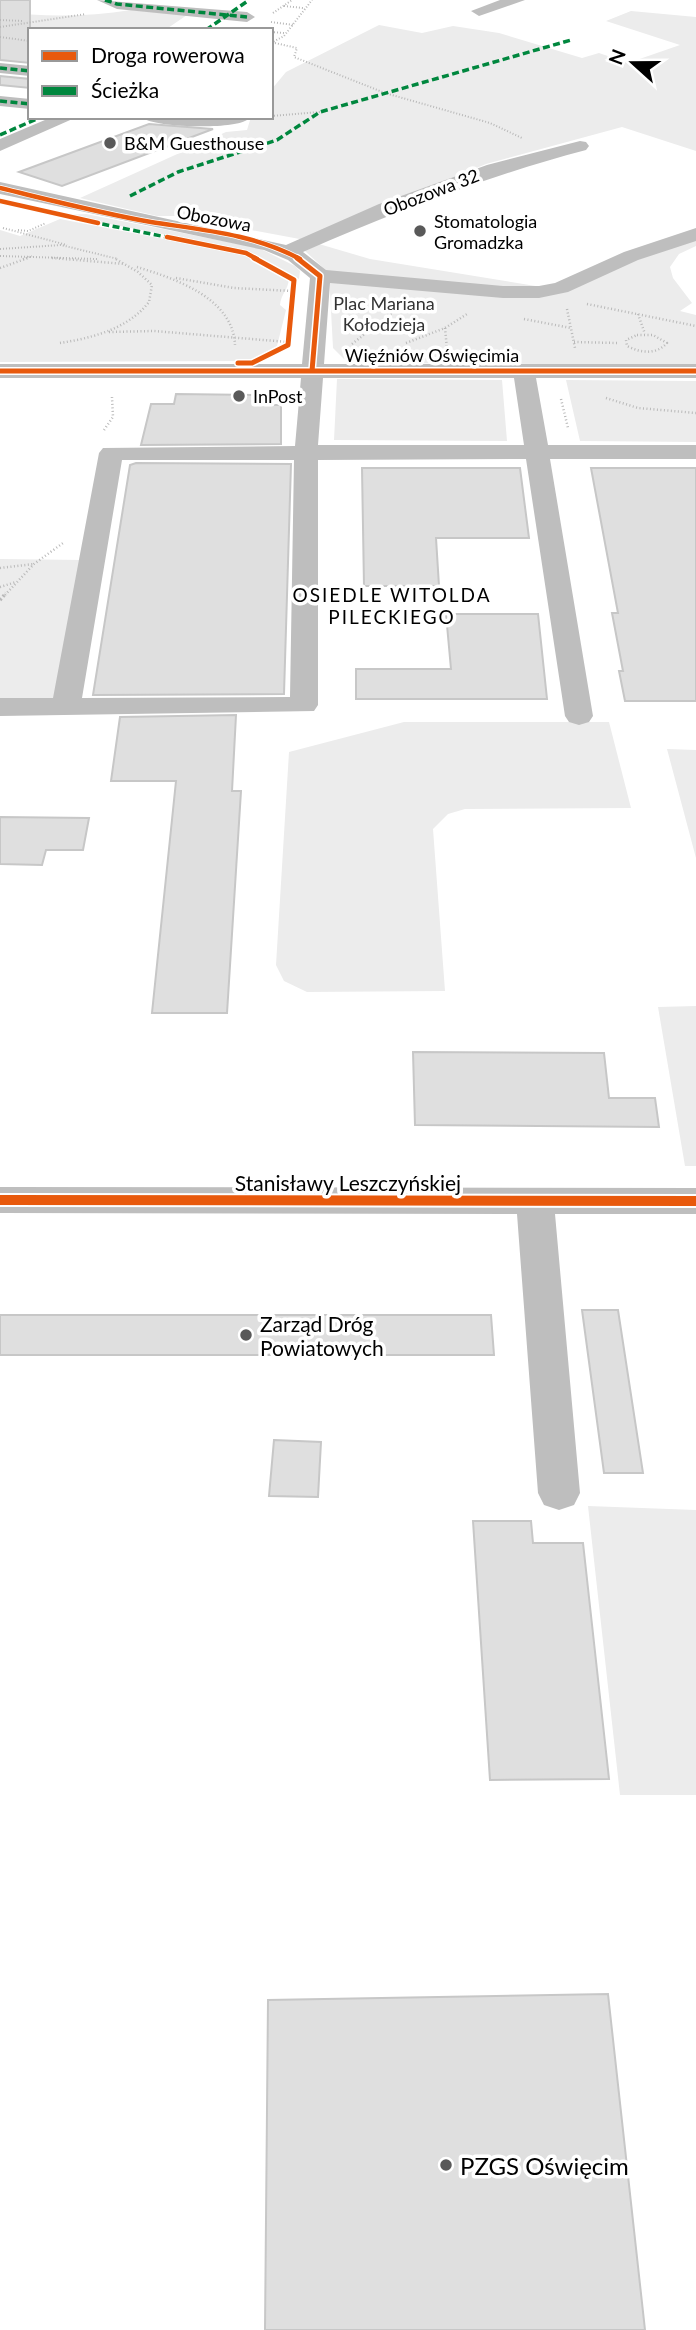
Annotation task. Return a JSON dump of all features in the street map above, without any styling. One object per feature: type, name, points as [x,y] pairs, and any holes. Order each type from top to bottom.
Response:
[{"type":"street","points":[[105,0],[117,4],[257,15]]},
{"type":"street","points":[[479,11],[517,0]]},
{"type":"street","points":[[232,28],[257,15]]},
{"type":"street","points":[[0,68],[28,71]]},
{"type":"street","points":[[0,101],[28,104]]},
{"type":"street","points":[[0,146],[63,119]]},
{"type":"street","points":[[174,119],[239,119]]},
{"type":"street","name":"Obozowa 32","points":[[286,252],[386,208],[494,169],[580,146]]},
{"type":"street","name":"Obozowa","points":[[0,188],[64,204],[236,238],[286,252],[309,264],[320,276]]},
{"type":"street","points":[[1,223],[23,220],[64,204]]},
{"type":"street","points":[[0,707],[304,705],[306,452],[320,276],[503,292],[538,292],[561,288],[631,256],[696,234]]},
{"type":"street","name":"Więźniów Oświęcimia","points":[[0,371],[696,370]]},
{"type":"street","points":[[524,371],[551,554],[579,716]]},
{"type":"street","points":[[66,706],[111,453],[696,452]]},
{"type":"street","name":"Stanisławy Leszczyńskiej","points":[[0,1200],[696,1201]]},
{"type":"street","points":[[535,1200],[559,1493]]},
{"type":"path","points":[[273,43],[295,25],[303,8],[312,0]]},
{"type":"path","points":[[283,6],[303,8]]},
{"type":"path","points":[[0,27],[89,13]]},
{"type":"path","points":[[257,15],[295,25]]},
{"type":"path","points":[[0,20],[36,21]]},
{"type":"path","points":[[273,32],[285,33]]},
{"type":"path","points":[[0,37],[28,41]]},
{"type":"path","points":[[273,43],[297,48],[294,57],[386,93],[490,123],[555,152]]},
{"type":"path","points":[[273,116],[320,112]]},
{"type":"path","points":[[1,223],[28,230],[50,221]]},
{"type":"path","points":[[1,223],[168,276],[234,288],[293,291]]},
{"type":"path","points":[[0,249],[45,246],[81,248]]},
{"type":"path","points":[[0,256],[95,259],[130,265],[140,270],[152,285],[149,302],[133,318],[106,332]]},
{"type":"path","points":[[0,268],[33,256]]},
{"type":"path","points":[[168,276],[192,288],[219,308],[237,340],[234,351]]},
{"type":"path","points":[[565,299],[576,352]]},
{"type":"path","points":[[577,302],[696,326]]},
{"type":"path","points":[[352,344],[399,306]]},
{"type":"path","points":[[402,344],[445,328],[474,309]]},
{"type":"path","points":[[638,314],[645,334]]},
{"type":"path","points":[[56,344],[106,332],[151,330],[237,340],[289,342]]},
{"type":"path","points":[[574,342],[625,343]]},
{"type":"path","points":[[600,397],[638,408],[696,412]]},
{"type":"path","points":[[0,568],[34,564]]},
{"type":"path","points":[[0,587],[17,582]]},
{"type":"green space","points":[[131,10],[187,15],[168,28],[28,29],[0,12],[33,15],[98,14]]},
{"type":"green space","points":[[631,11],[696,17],[696,151],[622,127],[486,164],[305,240],[176,216],[157,216],[80,198],[226,132],[247,130],[250,119],[273,119],[273,88],[286,72],[379,25],[422,33],[453,26],[499,33],[582,58],[599,53],[628,63],[680,45],[606,21]]},
{"type":"green space","points":[[86,214],[259,248],[295,266],[300,271],[299,279],[245,250],[63,215]]},
{"type":"green space","points":[[60,219],[242,254],[289,279],[280,305],[286,310],[277,346],[249,361],[0,362],[0,230],[20,236]]},
{"type":"green space","name":"Plac Mariana Kołodzieja","points":[[696,238],[696,246],[679,254],[670,267],[673,278],[692,303],[680,311],[696,315],[696,365],[366,363],[344,359],[333,348],[329,273],[305,251],[319,244],[370,259],[566,291],[640,258]]},
{"type":"green space","points":[[337,379],[502,380],[507,441],[334,440]]},
{"type":"green space","points":[[566,380],[696,381],[696,442],[580,441]]},
{"type":"green space","points":[[0,559],[83,560],[59,700],[0,700]]},
{"type":"green space","points":[[404,722],[609,722],[631,808],[465,809],[448,814],[433,829],[445,991],[307,992],[284,981],[276,965],[289,752]]},
{"type":"green space","points":[[667,749],[696,750],[696,858]]},
{"type":"green space","points":[[696,1006],[696,1166],[685,1166],[658,1007]]},
{"type":"green space","points":[[588,1506],[696,1510],[696,1795],[620,1795]]},
{"type":"building","points":[[0,0],[30,0],[28,63],[0,60]]},
{"type":"building","points":[[0,76],[28,79],[28,88],[0,85]]},
{"type":"building","points":[[149,124],[213,129],[62,186],[19,172]]},
{"type":"building","points":[[176,394],[259,395],[261,405],[281,405],[281,444],[141,445],[151,404],[174,404]]},
{"type":"building","points":[[291,464],[284,694],[93,695],[130,465]]},
{"type":"building","points":[[362,468],[520,468],[529,538],[436,538],[439,586],[364,586]]},
{"type":"building","points":[[591,468],[696,468],[696,701],[625,701],[619,671],[623,671],[612,613],[618,613]]},
{"type":"building","points":[[446,614],[538,614],[547,699],[356,699],[356,669],[451,669]]},
{"type":"building","points":[[236,715],[232,791],[241,791],[227,1013],[152,1013],[176,781],[111,781],[120,717]]},
{"type":"building","points":[[0,817],[89,818],[83,850],[46,850],[42,865],[0,864]]},
{"type":"building","points":[[413,1052],[604,1053],[609,1098],[655,1098],[659,1127],[415,1125]]},
{"type":"building","points":[[582,1310],[618,1310],[643,1473],[604,1473]]},
{"type":"building","name":"Zarząd Dróg Powiatowych","points":[[0,1315],[491,1315],[494,1355],[0,1355]]},
{"type":"building","points":[[274,1440],[321,1442],[318,1497],[269,1496]]},
{"type":"building","points":[[473,1521],[531,1521],[533,1543],[583,1543],[609,1779],[490,1780]]},
{"type":"building","name":"PZGS Oświęcim","points":[[608,1994],[645,2330],[265,2330],[268,2000]]},
{"type":"marked path","points":[[105,0],[117,4],[247,17]]},
{"type":"marked path","points":[[209,28],[249,0]]},
{"type":"marked path","points":[[130,196],[178,172],[277,140],[320,112],[571,40]]},
{"type":"marked path","points":[[0,68],[28,71]]},
{"type":"marked path","points":[[0,101],[28,104]]},
{"type":"marked path","points":[[0,135],[36,119]]},
{"type":"marked path","points":[[92,222],[171,238]]},
{"type":"cycle path","points":[[0,188],[132,218],[233,235],[284,250],[305,262],[320,276],[312,371]]},
{"type":"cycle path","points":[[0,201],[98,223]]},
{"type":"cycle path","points":[[167,237],[246,253],[294,280],[288,345],[252,363],[238,363]]},
{"type":"cycle path","points":[[0,371],[696,371]]},
{"type":"cycle path","points":[[0,1200],[696,1201]]},
{"type":"place","name":"B&M Guesthouse","points":[[110,143]]},
{"type":"place","name":"Stomatologia Gromadzka","points":[[420,231]]},
{"type":"place","name":"InPost","points":[[239,396]]},
{"type":"place","name":"Zarząd Dróg Powiatowych","points":[[246,1335]]},
{"type":"place","name":"PZGS Oświęcim","points":[[446,2165]]},
{"type":"district","name":"OSIEDLE WITOLDA PILECKIEGO","points":[[392,605]]}]
